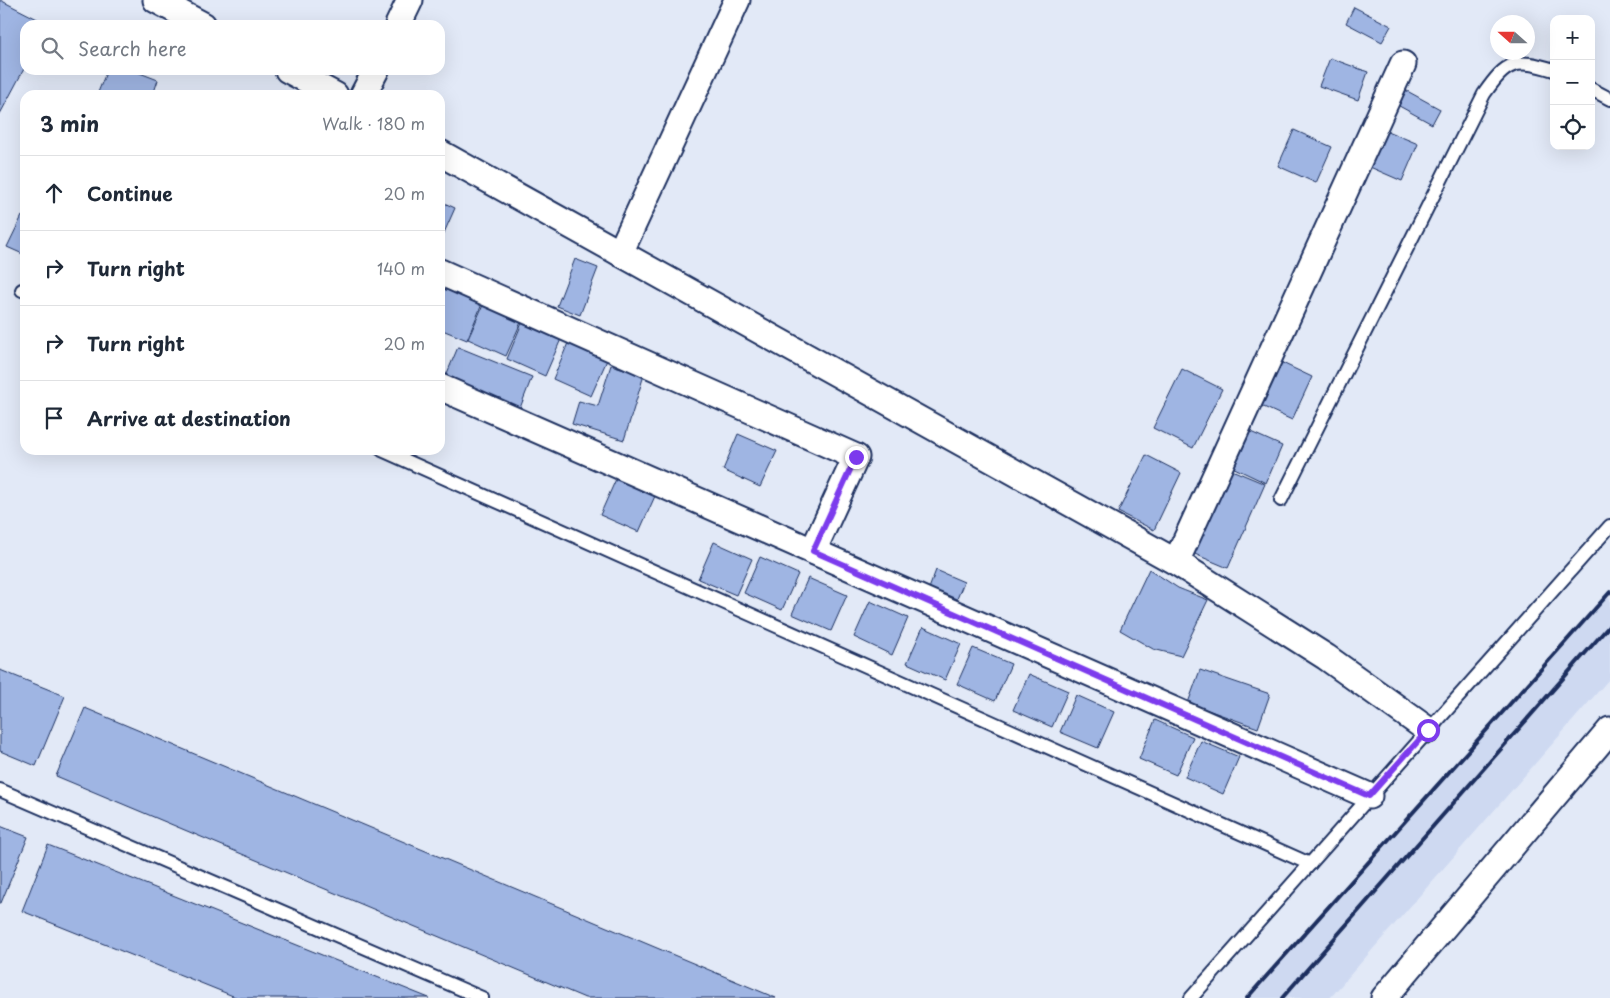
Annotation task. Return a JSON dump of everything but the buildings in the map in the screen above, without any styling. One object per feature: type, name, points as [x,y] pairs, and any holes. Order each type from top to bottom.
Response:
[{"type":"street","points":[[156,0],[194,20]]},
{"type":"street","points":[[400,20],[410,0]]},
{"type":"street","points":[[620,253],[737,0]]},
{"type":"street","points":[[1176,562],[1403,64]]},
{"type":"street","points":[[297,75],[326,90]]},
{"type":"street","points":[[366,90],[373,75]]},
{"type":"street","points":[[445,156],[1176,562],[1326,657],[1428,730]]},
{"type":"street","points":[[445,274],[856,457],[813,551]]},
{"type":"street","points":[[445,389],[1369,796]]},
{"type":"street","points":[[1384,998],[1610,730]]},
{"type":"lane","points":[[1281,500],[1484,94],[1500,72],[1518,63],[1538,65],[1550,69]]},
{"type":"lane","points":[[1595,91],[1610,99]]},
{"type":"lane","points":[[393,455],[1310,864]]},
{"type":"lane","points":[[1191,998],[1610,526]]},
{"type":"lane","points":[[0,790],[482,998]]},
{"type":"shaded area","points":[[1605,595],[1610,599],[1610,678],[1330,998],[1250,998]]},
{"type":"railway","points":[[1247,998],[1610,592]]},
{"type":"railway","points":[[1282,998],[1610,625]]},
{"type":"route","points":[[856,457],[813,551],[1369,796],[1428,730]]}]
